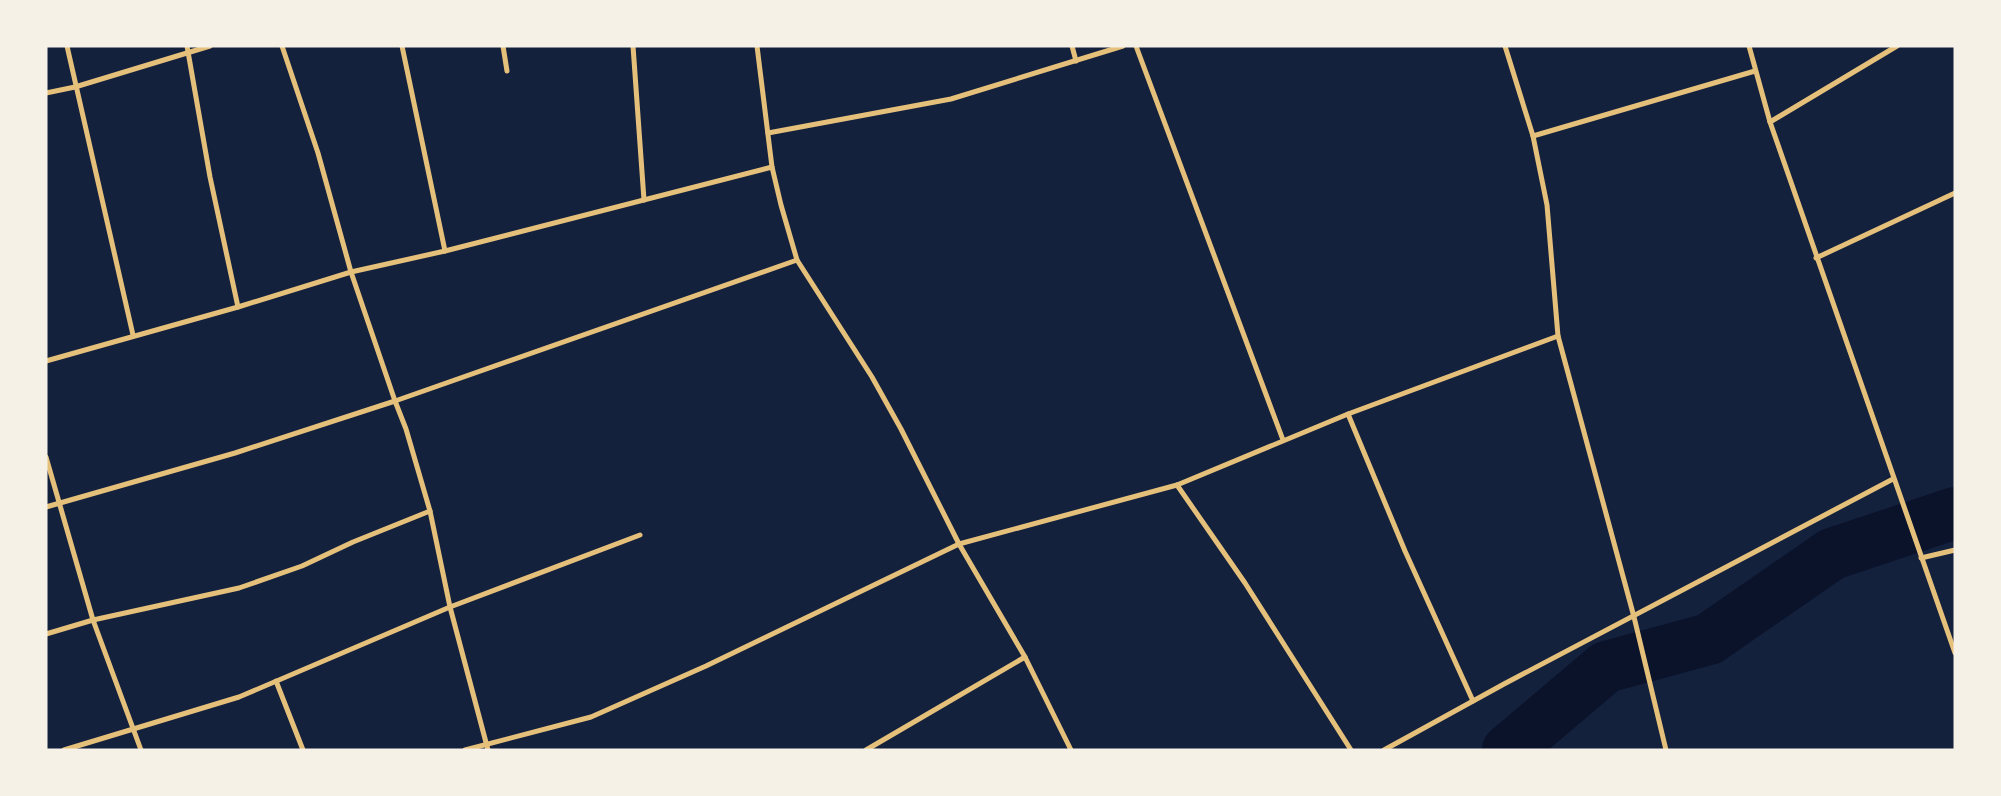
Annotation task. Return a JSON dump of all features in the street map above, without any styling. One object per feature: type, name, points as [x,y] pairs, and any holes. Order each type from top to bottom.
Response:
[{"type":"street","points":[[67,46],[133,335]]},
{"type":"street","points":[[186,46],[210,176],[238,307]]},
{"type":"street","points":[[46,93],[76,87],[210,46]]},
{"type":"street","points":[[282,46],[318,153],[351,272],[406,430],[430,511],[450,607],[488,750]]},
{"type":"street","points":[[402,46],[446,251]]},
{"type":"street","points":[[503,46],[507,71]]},
{"type":"street","points":[[633,46],[644,200]]},
{"type":"street","points":[[757,46],[772,167],[780,205],[797,260],[872,377],[901,429],[959,544],[1025,657],[1071,750]]},
{"type":"street","points":[[1072,46],[1076,61]]},
{"type":"street","points":[[768,133],[950,99],[1124,46]]},
{"type":"street","points":[[1136,46],[1283,440]]},
{"type":"street","points":[[1505,46],[1533,136],[1547,205],[1558,336],[1634,617],[1666,750]]},
{"type":"street","points":[[1749,46],[1770,122],[1816,258],[1955,653]]},
{"type":"street","points":[[1770,122],[1897,46]]},
{"type":"street","points":[[1533,136],[1755,71]]},
{"type":"street","points":[[46,360],[238,307],[351,272],[446,251],[772,167]]},
{"type":"street","points":[[1816,258],[1955,193]]},
{"type":"street","points":[[46,507],[235,453],[395,401],[797,260]]},
{"type":"street","points":[[465,750],[591,717],[706,666],[959,544],[1177,485],[1348,414],[1558,336]]},
{"type":"street","points":[[1348,414],[1405,551],[1474,701]]},
{"type":"street","points":[[46,457],[93,620],[141,750]]},
{"type":"street","points":[[1384,750],[1893,479]]},
{"type":"street","points":[[1177,485],[1245,583],[1351,750]]},
{"type":"street","points":[[46,634],[93,620],[239,588],[302,566],[352,542],[430,511]]},
{"type":"street","points":[[64,750],[238,697],[450,607],[640,535]]},
{"type":"street","points":[[1921,558],[1955,550]]},
{"type":"street","points":[[866,750],[1025,657]]},
{"type":"street","points":[[276,682],[302,750]]},
{"type":"waterway","points":[[1508,750],[1606,667],[1709,639],[1832,554],[1955,513]]}]
